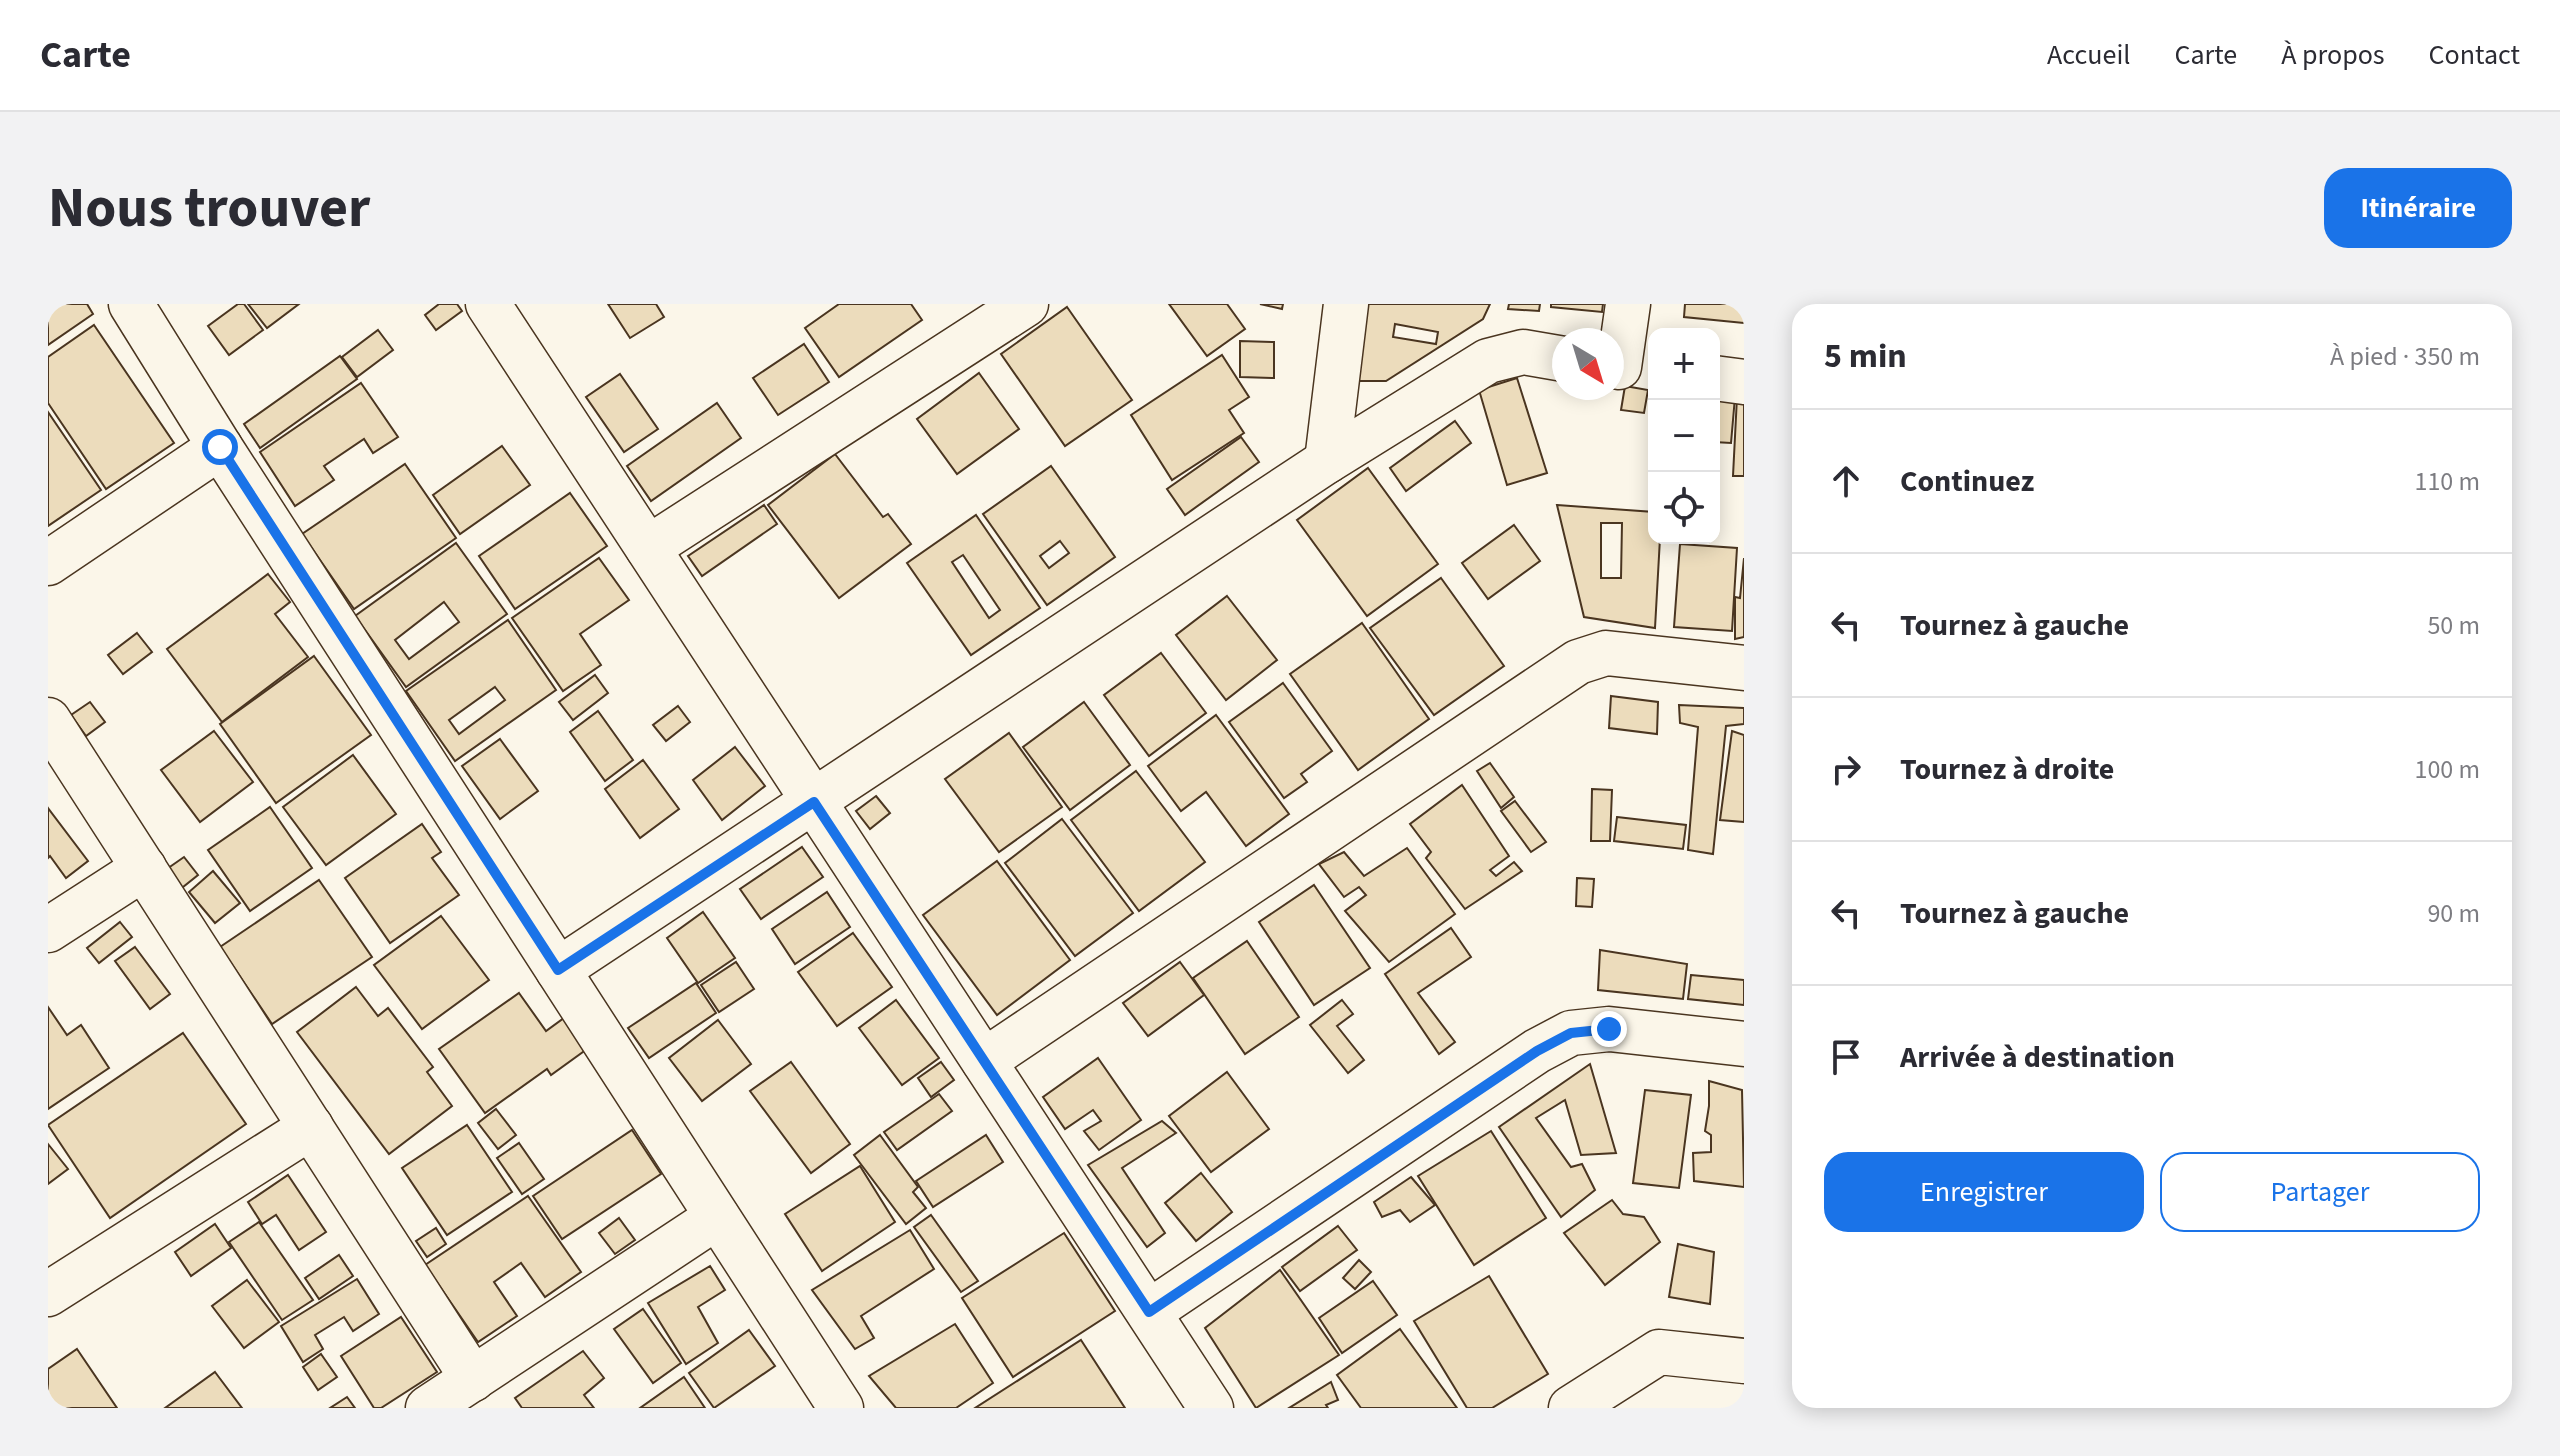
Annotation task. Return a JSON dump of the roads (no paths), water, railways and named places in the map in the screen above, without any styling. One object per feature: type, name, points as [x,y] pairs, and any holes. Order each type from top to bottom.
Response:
[{"type":"street","points":[[131,304],[220,447],[841,1408]]},
{"type":"street","points":[[488,304],[1211,1408]]},
{"type":"street","points":[[648,548],[1026,304]]},
{"type":"street","points":[[1327,461],[1346,304]]},
{"type":"street","points":[[1628,304],[1628,368]]},
{"type":"street","points":[[558,970],[1327,461],[1488,361],[1523,352],[1552,357]]},
{"type":"street","points":[[1720,379],[1744,382]]},
{"type":"street","points":[[48,563],[220,447]]},
{"type":"street","points":[[984,1061],[1578,662],[1606,653],[1744,668]]},
{"type":"street","points":[[48,720],[473,1379]]},
{"type":"street","points":[[48,930],[144,868]]},
{"type":"street","points":[[1149,1312],[1537,1051],[1571,1033],[1609,1029],[1744,1044]]},
{"type":"street","points":[[48,1294],[311,1127]]},
{"type":"street","points":[[428,1408],[717,1217]]},
{"type":"street","points":[[1571,1408],[1659,1352],[1744,1361]]}]
